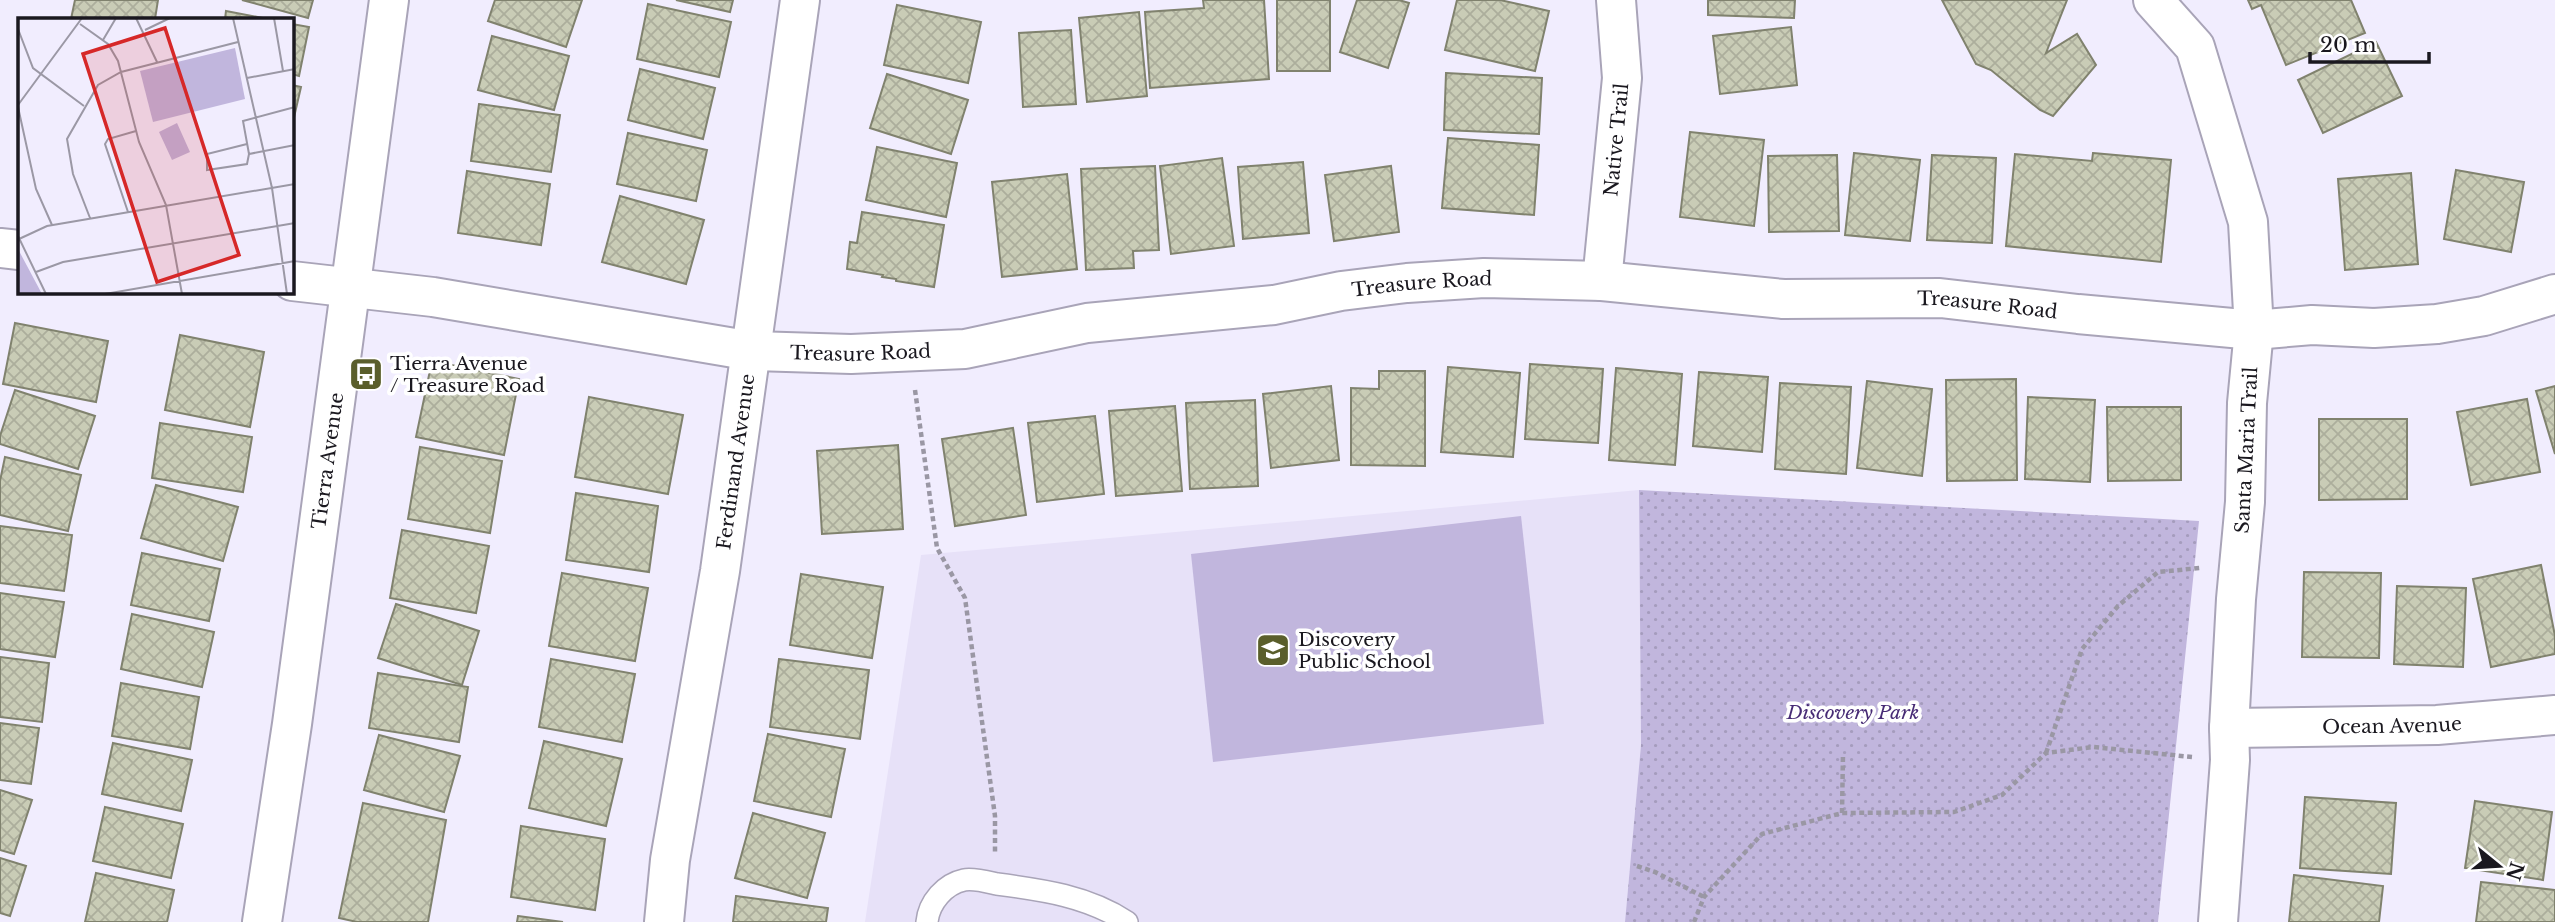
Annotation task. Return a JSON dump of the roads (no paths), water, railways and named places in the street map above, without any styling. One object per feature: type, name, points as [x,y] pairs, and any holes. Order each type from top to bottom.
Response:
[{"type":"street","name":"Tierra Avenue","points":[[262,922],[292,724],[389,0]]},
{"type":"street","name":"Ferdinand Avenue","points":[[664,922],[670,860],[720,571],[800,0]]},
{"type":"street","name":"Native Trail","points":[[1602,281],[1622,78],[1616,0]]},
{"type":"street","name":"Santa Maria Trail","points":[[2153,0],[2195,47],[2248,222],[2254,330],[2218,922]]},
{"type":"street","points":[[0,248],[18,250]]},
{"type":"street","name":"Treasure Road","points":[[294,281],[433,297],[752,351],[851,354],[965,349],[1087,323],[1274,305],[1342,291],[1407,283],[1484,278],[1602,281],[1783,299],[1940,298],[2254,330],[2312,325],[2374,328],[2437,324],[2484,316],[2555,294]]},
{"type":"street","name":"Ocean Avenue","points":[[2230,744],[2555,715]]},
{"type":"lane","points":[[927,922],[928,911],[941,891],[965,879],[1061,893],[1109,910],[1127,922]]},
{"type":"place","name":"Tierra Avenue / Treasure Road","points":[[366,374]]},
{"type":"place","name":"Discovery Public School","points":[[1273,650]]},
{"type":"park label","name":"Discovery Park","points":[[1853,712]]}]
